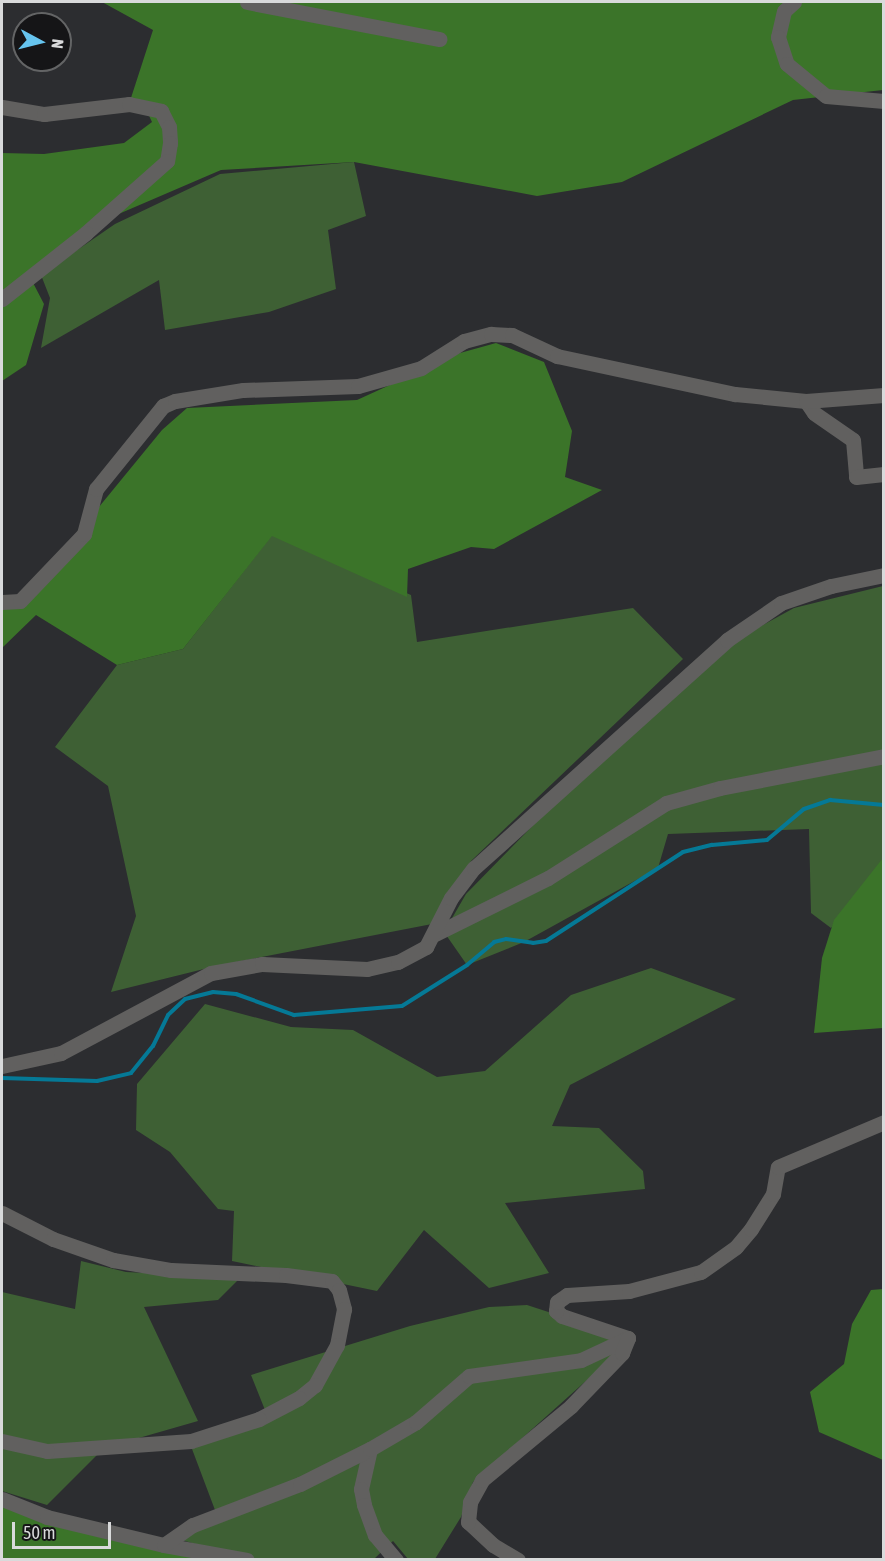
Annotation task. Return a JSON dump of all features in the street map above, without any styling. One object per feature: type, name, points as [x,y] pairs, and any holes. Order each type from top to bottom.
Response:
[{"type":"street","points":[[247,2],[439,39]]},
{"type":"street","points":[[794,2],[784,11],[778,37],[787,64],[826,96],[884,101]]},
{"type":"street","points":[[2,107],[44,114],[129,104],[160,111],[169,127],[170,143],[167,161],[86,233],[2,299]]},
{"type":"street","points":[[2,602],[20,601],[84,534],[96,489],[163,406],[175,401],[243,390],[358,386],[421,368],[464,340],[491,334],[512,335],[557,356],[735,394],[806,400],[884,395]]},
{"type":"street","points":[[806,400],[814,413],[853,440],[856,477],[884,474]]},
{"type":"street","points":[[2,1066],[61,1053],[211,973],[262,964],[367,969],[398,962],[426,947],[435,934],[451,898],[474,868],[727,640],[781,603],[831,586],[884,575]]},
{"type":"street","points":[[435,934],[548,879],[666,803],[720,788],[884,756]]},
{"type":"street","points":[[628,1338],[562,1316],[556,1311],[557,1302],[567,1295],[629,1291],[701,1272],[736,1247],[751,1229],[773,1194],[778,1167],[884,1122]]},
{"type":"street","points":[[2,1213],[53,1239],[113,1260],[171,1270],[332,1281],[339,1290],[344,1309],[337,1345],[315,1385],[299,1398],[259,1419],[191,1441],[47,1451],[2,1441]]},
{"type":"street","points":[[164,1545],[193,1525],[300,1484],[370,1449],[416,1422],[469,1376],[581,1360],[628,1338]]},
{"type":"street","points":[[518,1560],[493,1545],[468,1522],[470,1502],[482,1480],[571,1406],[622,1353],[628,1338]]},
{"type":"street","points":[[370,1449],[361,1489],[364,1505],[375,1535],[396,1560]]},
{"type":"street","points":[[2,1499],[46,1516],[164,1545],[247,1560]]},
{"type":"green space","points":[[102,2],[883,2],[883,90],[793,100],[622,182],[537,196],[354,162],[221,170],[100,222],[30,277],[44,304],[26,365],[2,381],[2,153],[44,154],[124,143],[152,122],[143,103],[129,104],[153,30]]},
{"type":"green space","points":[[354,162],[366,216],[328,230],[336,289],[269,312],[165,330],[159,280],[41,348],[50,298],[41,275],[115,224],[220,174]]},
{"type":"green space","points":[[496,343],[544,362],[572,431],[565,477],[602,490],[494,549],[471,547],[408,569],[407,597],[272,536],[183,649],[117,665],[36,615],[2,648],[2,599],[17,607],[162,430],[187,408],[357,400],[460,353]]},
{"type":"green space","points":[[272,535],[411,595],[417,642],[633,608],[683,659],[471,861],[432,924],[216,966],[111,992],[136,916],[108,786],[55,747],[117,665],[183,649]]},
{"type":"green space","points":[[883,586],[883,860],[831,928],[811,913],[809,829],[668,834],[658,868],[524,942],[467,965],[444,932],[466,894],[691,664],[794,608]]},
{"type":"green space","points":[[883,858],[883,1028],[814,1033],[822,958],[834,920]]},
{"type":"green space","points":[[651,968],[736,999],[570,1085],[552,1126],[599,1128],[643,1171],[645,1189],[505,1203],[549,1273],[489,1288],[424,1230],[377,1291],[232,1261],[234,1211],[218,1209],[170,1152],[136,1130],[137,1084],[205,1004],[291,1027],[353,1030],[437,1077],[485,1071],[571,995]]},
{"type":"green space","points":[[81,1261],[126,1272],[240,1278],[218,1300],[144,1307],[198,1421],[104,1448],[47,1505],[2,1491],[2,1292],[75,1309]]},
{"type":"green space","points":[[884,1289],[883,1460],[819,1432],[810,1392],[844,1364],[852,1324],[871,1290]]},
{"type":"green space","points":[[527,1305],[628,1338],[626,1345],[473,1482],[461,1517],[435,1559],[408,1559],[393,1541],[374,1559],[246,1559],[175,1538],[218,1518],[192,1449],[267,1415],[251,1375],[410,1326],[489,1307]]},
{"type":"green space","points":[[2,1503],[223,1559],[2,1559]]},
{"type":"waterway","points":[[2,1078],[97,1081],[131,1073],[153,1046],[168,1015],[185,999],[213,992],[236,994],[294,1015],[402,1006],[467,965],[494,942],[506,939],[533,943],[546,941],[683,852],[712,845],[767,840],[804,809],[830,800],[884,805]]}]
